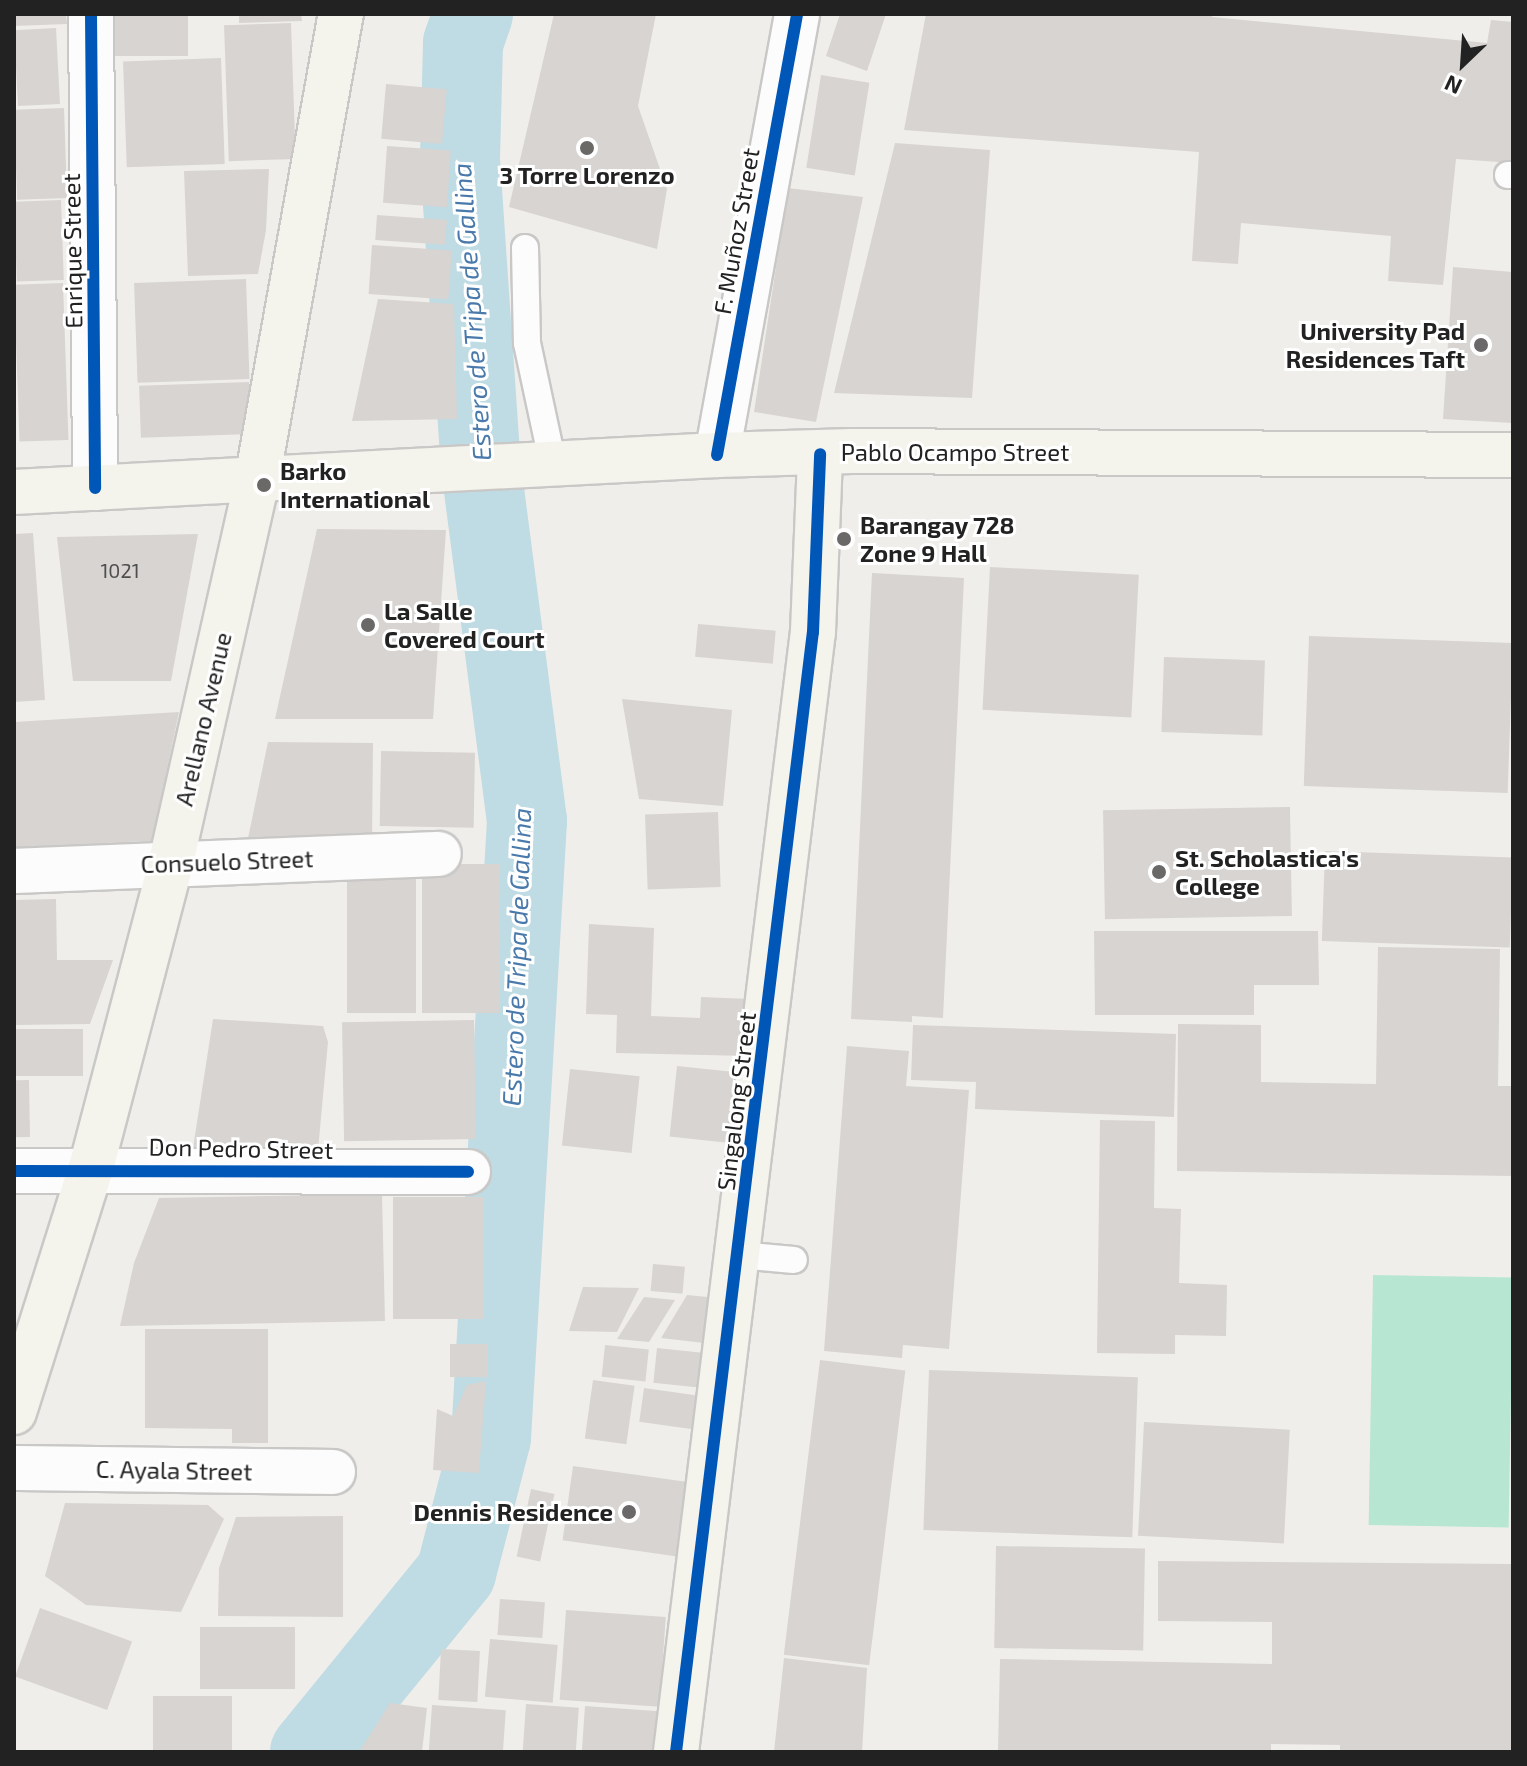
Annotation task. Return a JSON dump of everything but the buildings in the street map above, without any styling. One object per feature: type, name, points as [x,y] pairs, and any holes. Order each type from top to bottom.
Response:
[{"type":"main road","name":"Arellano Avenue","points":[[14,1412],[91,1168],[171,862],[257,480],[341,14]]},
{"type":"main road","name":"Pablo Ocampo Street","points":[[14,492],[717,455],[1212,451],[1513,455]]},
{"type":"main road","name":"Singalong Street","points":[[676,1752],[813,632],[820,454]]},
{"type":"street","name":"Enrique Street","points":[[91,14],[95,488]]},
{"type":"street","name":"F. Muñoz Street","points":[[717,455],[797,14]]},
{"type":"street","name":"Consuelo Street","points":[[14,871],[171,862],[439,854]]},
{"type":"street","name":"Don Pedro Street","points":[[14,1171],[91,1168],[468,1172]]},
{"type":"street","name":"C. Ayala Street","points":[[14,1468],[333,1472]]},
{"type":"lane","points":[[525,248],[527,343],[543,464]]},
{"type":"lane","points":[[739,1255],[794,1260]]},
{"type":"green space","points":[[1373,1275],[1513,1277],[1509,1527],[1369,1525]]},
{"type":"waterway","name":"Estero de Tripa de Gallina","points":[[310,1752],[456,1573],[491,1438],[527,821],[481,469],[460,158],[463,43],[473,14]]},
{"type":"cycle path","points":[[91,14],[95,488]]},
{"type":"cycle path","points":[[717,455],[797,14]]},
{"type":"cycle path","points":[[676,1752],[813,632],[820,454]]},
{"type":"cycle path","points":[[14,1171],[468,1172]]},
{"type":"place","name":"3 Torre Lorenzo","points":[[587,148]]},
{"type":"place","name":"University Pad Residences Taft","points":[[1481,345]]},
{"type":"place","name":"Barko International","points":[[264,485]]},
{"type":"place","name":"Barangay 728 Zone 9 Hall","points":[[844,539]]},
{"type":"place","name":"La Salle Covered Court","points":[[368,625]]},
{"type":"place","name":"St. Scholastica's College","points":[[1159,872]]},
{"type":"place","name":"Dennis Residence","points":[[629,1512]]}]
